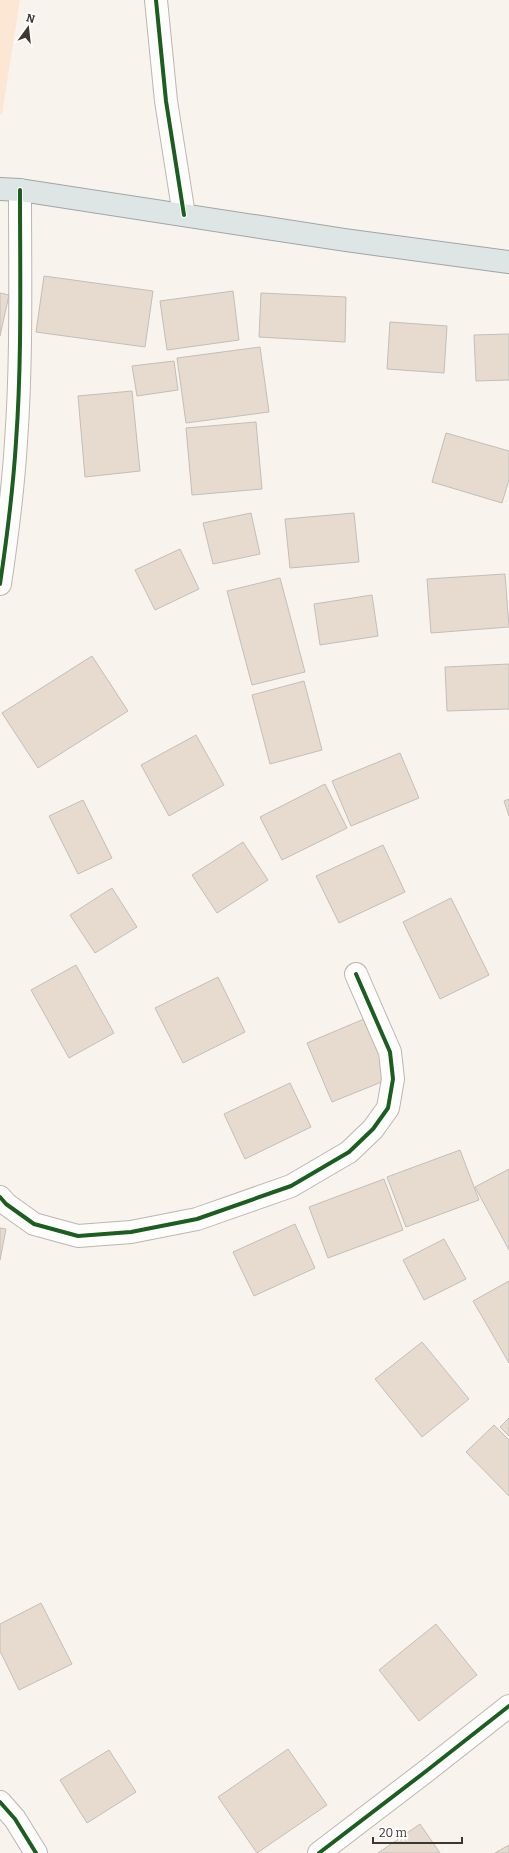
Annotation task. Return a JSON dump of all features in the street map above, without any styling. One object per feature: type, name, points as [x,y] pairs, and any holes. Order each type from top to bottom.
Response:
[{"type":"main road","points":[[10,189],[345,240],[509,262]]},
{"type":"street","points":[[156,0],[166,101],[184,215]]},
{"type":"street","points":[[0,584],[6,543],[16,442],[20,330],[10,189]]},
{"type":"street","points":[[0,1197],[6,1204],[34,1224],[78,1236],[131,1232],[197,1219],[290,1186],[349,1152],[373,1129],[388,1108],[393,1079],[390,1052],[356,974]]},
{"type":"street","points":[[319,1853],[509,1706]]},
{"type":"street","points":[[0,1802],[15,1819],[36,1853]]},
{"type":"shaded area","points":[[0,0],[20,0],[2,114],[0,114]]},
{"type":"building","points":[[44,276],[153,291],[145,347],[36,332]]},
{"type":"building","points":[[233,291],[239,340],[167,350],[160,301]]},
{"type":"building","points":[[0,293],[9,295],[0,336]]},
{"type":"building","points":[[261,293],[346,297],[345,342],[259,337]]},
{"type":"building","points":[[390,322],[447,326],[444,373],[387,369]]},
{"type":"building","points":[[509,334],[509,380],[476,381],[474,335]]},
{"type":"building","points":[[260,347],[269,412],[186,423],[177,358]]},
{"type":"building","points":[[174,361],[178,390],[137,396],[132,366]]},
{"type":"building","points":[[132,391],[140,471],[85,477],[78,396]]},
{"type":"building","points":[[256,422],[262,489],[192,495],[186,428]]},
{"type":"building","points":[[446,433],[509,451],[509,480],[502,503],[432,482]]},
{"type":"building","points":[[251,513],[260,554],[213,564],[203,523]]},
{"type":"building","points":[[354,513],[359,562],[290,568],[285,519]]},
{"type":"building","points":[[180,549],[199,589],[155,610],[135,570]]},
{"type":"building","points":[[505,574],[509,627],[431,633],[427,579]]},
{"type":"building","points":[[280,578],[305,672],[252,685],[227,591]]},
{"type":"building","points":[[372,595],[378,636],[320,645],[314,604]]},
{"type":"building","points":[[92,656],[128,711],[38,768],[2,713]]},
{"type":"building","points":[[509,664],[509,709],[447,711],[445,667]]},
{"type":"building","points":[[304,681],[322,750],[270,764],[252,695]]},
{"type":"building","points":[[196,735],[224,785],[169,816],[141,765]]},
{"type":"building","points":[[400,753],[419,798],[351,826],[332,781]]},
{"type":"building","points":[[325,784],[347,828],[282,860],[260,817]]},
{"type":"building","points":[[509,799],[509,816],[504,801]]},
{"type":"building","points":[[83,800],[112,858],[78,874],[49,816]]},
{"type":"building","points":[[243,842],[268,880],[217,913],[192,875]]},
{"type":"building","points":[[383,845],[405,892],[339,923],[316,876]]},
{"type":"building","points":[[112,888],[137,927],[95,953],[70,915]]},
{"type":"building","points":[[451,898],[489,975],[440,999],[403,922]]},
{"type":"building","points":[[76,965],[114,1033],[69,1058],[31,990]]},
{"type":"building","points":[[218,977],[245,1032],[183,1063],[155,1008]]},
{"type":"building","points":[[364,1019],[389,1079],[332,1102],[307,1043]]},
{"type":"building","points":[[290,1083],[311,1127],[245,1159],[224,1114]]},
{"type":"building","points":[[460,1150],[479,1200],[406,1227],[387,1177]]},
{"type":"building","points":[[509,1169],[509,1250],[475,1187]]},
{"type":"building","points":[[384,1179],[403,1230],[328,1258],[309,1207]]},
{"type":"building","points":[[295,1224],[315,1268],[254,1296],[233,1252]]},
{"type":"building","points":[[0,1228],[6,1229],[0,1260]]},
{"type":"building","points":[[444,1239],[466,1279],[424,1300],[403,1260]]},
{"type":"building","points":[[509,1281],[509,1363],[473,1301]]},
{"type":"building","points":[[422,1342],[469,1399],[422,1437],[375,1379]]},
{"type":"building","points":[[509,1418],[509,1436],[500,1427]]},
{"type":"building","points":[[494,1425],[509,1440],[509,1496],[466,1452]]},
{"type":"building","points":[[41,1603],[72,1664],[19,1690],[0,1651],[0,1624]]},
{"type":"building","points":[[436,1624],[477,1675],[419,1721],[379,1670]]},
{"type":"building","points":[[288,1749],[327,1805],[257,1853],[218,1797]]},
{"type":"building","points":[[109,1750],[136,1792],[87,1823],[60,1780]]},
{"type":"building","points":[[420,1824],[440,1853],[378,1853]]},
{"type":"building","points":[[509,1845],[509,1853],[495,1853]]},
{"type":"cycle path","points":[[156,0],[166,101],[184,215]]},
{"type":"cycle path","points":[[0,584],[15,460],[18,411],[20,190]]},
{"type":"cycle path","points":[[0,1197],[6,1204],[34,1224],[78,1236],[131,1232],[197,1219],[291,1186],[349,1152],[373,1129],[388,1108],[393,1079],[390,1052],[356,974]]},
{"type":"cycle path","points":[[319,1853],[509,1706]]},
{"type":"cycle path","points":[[0,1802],[15,1819],[36,1853]]}]
